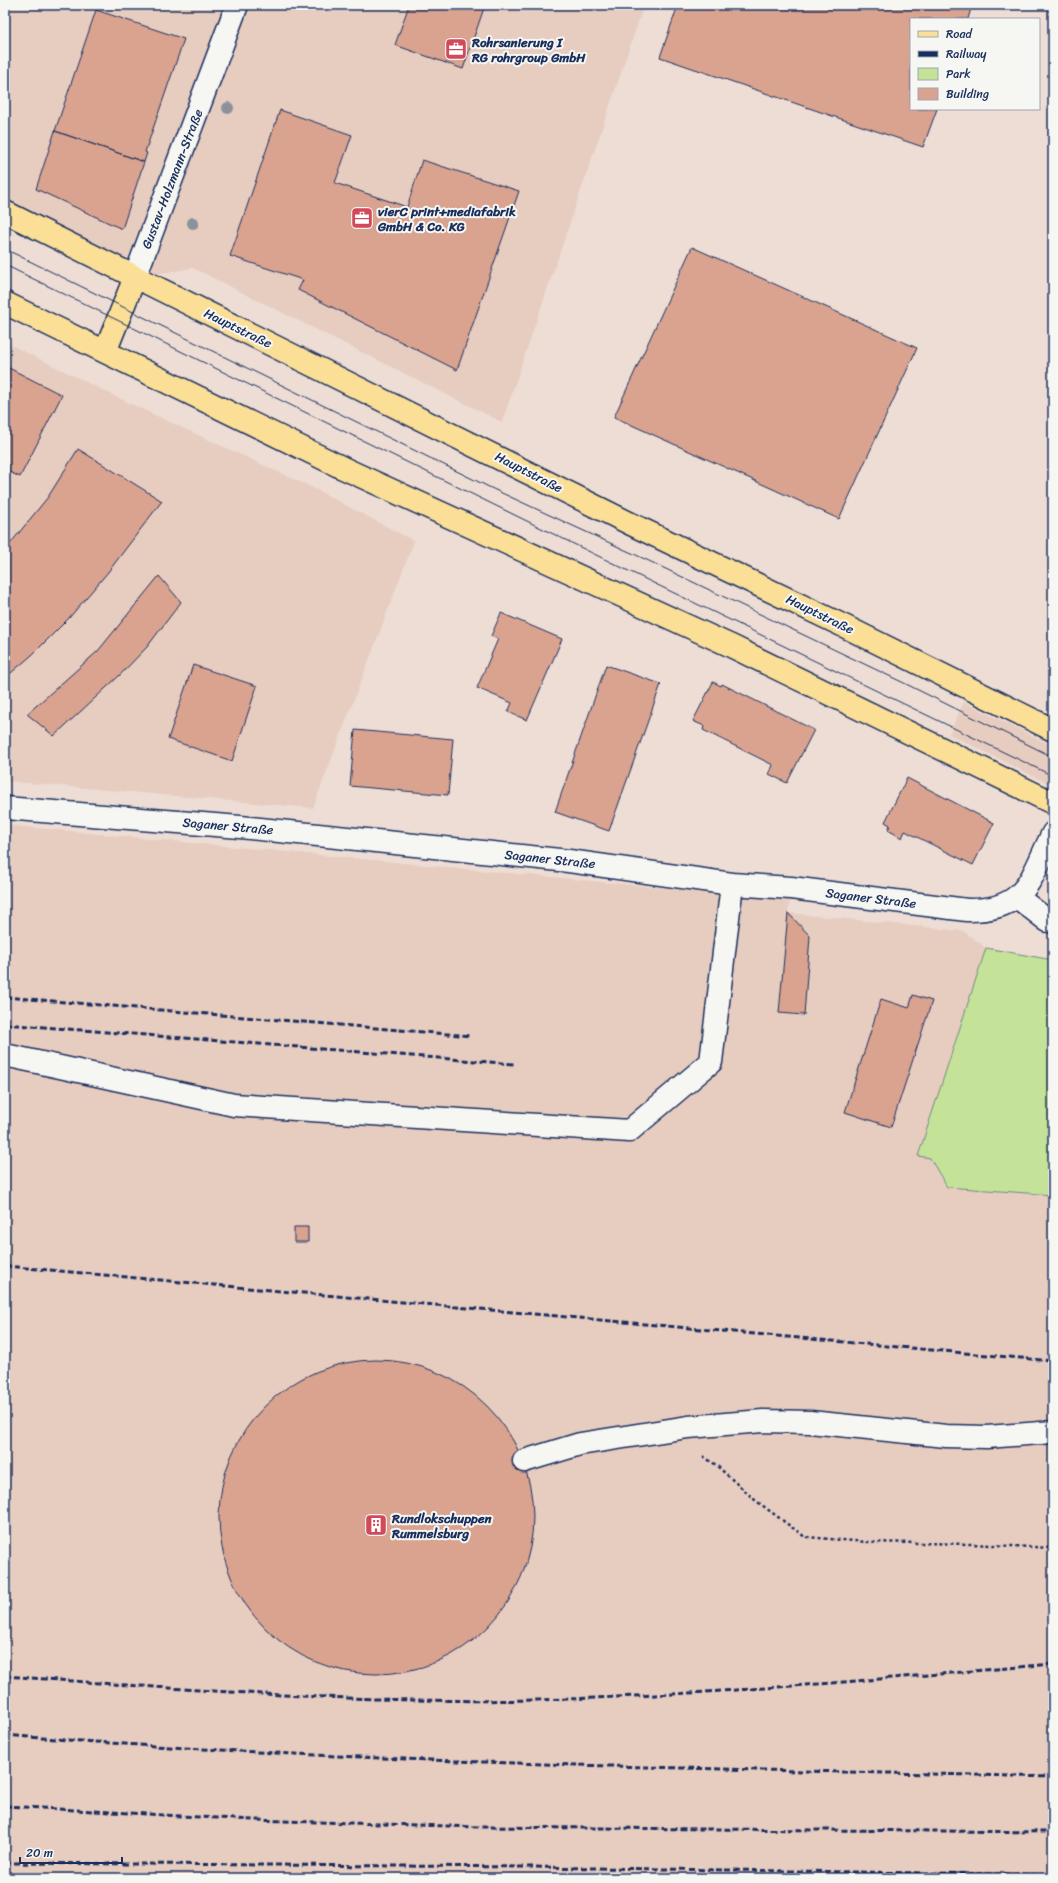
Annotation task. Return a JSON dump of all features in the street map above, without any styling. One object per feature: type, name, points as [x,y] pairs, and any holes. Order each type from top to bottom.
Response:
[{"type":"main road","name":"Hauptstraße","points":[[5,212],[631,524],[846,627],[1053,730]]},
{"type":"main road","name":"Gustav-Holzmann-Straße","points":[[105,352],[135,277]]},
{"type":"main road","points":[[5,303],[343,468],[729,645],[1053,804]]},
{"type":"street","name":"Gustav-Holzmann-Straße","points":[[135,277],[237,5]]},
{"type":"street","name":"Saganer Straße","points":[[5,808],[240,827],[554,859],[732,884],[791,888],[967,910],[987,910],[1005,905],[1023,892],[1053,833]]},
{"type":"street","points":[[5,1055],[234,1105],[629,1131],[711,1062],[732,884]]},
{"type":"street","points":[[1017,897],[1048,920],[1053,922]]},
{"type":"street","points":[[524,1461],[580,1444],[688,1427],[763,1422],[810,1422],[946,1436],[987,1437],[1053,1432]]},
{"type":"path","points":[[697,1452],[716,1465],[755,1500],[805,1537],[868,1542],[971,1544],[1053,1548]]},
{"type":"shaded area","points":[[5,5],[644,5],[502,422],[193,268],[135,277],[5,213]]},
{"type":"shaded area","points":[[5,342],[133,405],[313,488],[414,541],[313,808],[5,781]]},
{"type":"shaded area","points":[[964,702],[1053,746],[1053,786],[949,734]]},
{"type":"shaded area","points":[[5,825],[790,900],[788,913],[963,931],[986,948],[918,1156],[930,1158],[947,1187],[1053,1195],[1053,1878],[5,1878]]},
{"type":"green space","points":[[986,948],[1053,960],[1053,1195],[947,1187],[930,1158],[918,1156]]},
{"type":"building","points":[[409,5],[485,5],[463,69],[395,45]]},
{"type":"building","points":[[678,5],[972,5],[968,18],[910,18],[910,110],[937,110],[923,147],[660,57]]},
{"type":"building","points":[[96,10],[184,39],[145,152],[147,153],[144,162],[55,131]]},
{"type":"building","points":[[280,110],[352,135],[335,183],[407,207],[422,160],[519,191],[457,370],[298,290],[303,280],[230,256]]},
{"type":"building","points":[[55,131],[144,162],[122,229],[36,189]]},
{"type":"building","points":[[692,247],[917,348],[839,519],[614,417]]},
{"type":"building","points":[[5,366],[62,395],[20,477],[5,470]]},
{"type":"building","points":[[78,449],[162,501],[108,572],[69,618],[32,655],[5,678],[5,550],[48,497]]},
{"type":"building","points":[[159,576],[181,602],[147,647],[120,675],[54,736],[27,714],[98,651]]},
{"type":"building","points":[[501,613],[562,639],[527,720],[508,712],[512,703],[477,688],[498,639],[491,636]]},
{"type":"building","points":[[193,665],[257,686],[232,761],[168,739]]},
{"type":"building","points":[[606,665],[661,684],[609,831],[555,812]]},
{"type":"building","points":[[713,682],[721,686],[722,684],[814,730],[787,783],[769,774],[773,765],[703,730],[704,726],[693,721]]},
{"type":"building","points":[[355,730],[453,739],[448,795],[350,786]]},
{"type":"building","points":[[907,778],[994,823],[973,865],[905,831],[902,838],[888,830],[890,825],[885,822]]},
{"type":"building","points":[[788,913],[810,936],[804,1015],[779,1013]]},
{"type":"building","points":[[913,995],[932,1001],[891,1127],[845,1112],[881,999],[909,1008]]},
{"type":"building","points":[[294,1227],[308,1227],[308,1242],[294,1242]]},
{"type":"building","name":"Rundlokschuppen Rummelsburg","points":[[376,1360],[407,1363],[436,1372],[463,1386],[487,1406],[507,1430],[521,1457],[530,1486],[533,1517],[530,1548],[521,1577],[507,1604],[487,1628],[463,1648],[436,1662],[407,1671],[376,1674],[345,1671],[316,1662],[289,1648],[265,1628],[245,1604],[231,1577],[222,1548],[219,1517],[222,1486],[231,1457],[245,1430],[265,1406],[289,1386],[316,1372],[345,1363]]},
{"type":"tram line","points":[[5,249],[491,488],[649,561],[904,683],[1053,757]]},
{"type":"tram line","points":[[5,265],[641,577],[1053,776]]},
{"type":"railway","points":[[5,997],[470,1036]]},
{"type":"railway","points":[[5,1024],[514,1064]]},
{"type":"railway","points":[[5,1266],[1053,1361]]},
{"type":"railway","points":[[5,1676],[338,1698],[471,1701],[602,1698],[731,1690],[860,1681],[1053,1664]]},
{"type":"railway","points":[[5,1735],[266,1753],[398,1759],[529,1764],[1053,1777]]},
{"type":"railway","points":[[5,1806],[253,1820],[480,1827],[1053,1832]]},
{"type":"railway","points":[[5,1863],[531,1867],[1053,1875]]},
{"type":"place","name":"Rohrsanierung I RG rohrgroup GmbH","points":[[456,49]]},
{"type":"place","name":"vierC print+mediafabrik GmbH & Co. KG","points":[[362,218]]},
{"type":"place","name":"Rundlokschuppen Rummelsburg","points":[[376,1525]]}]
